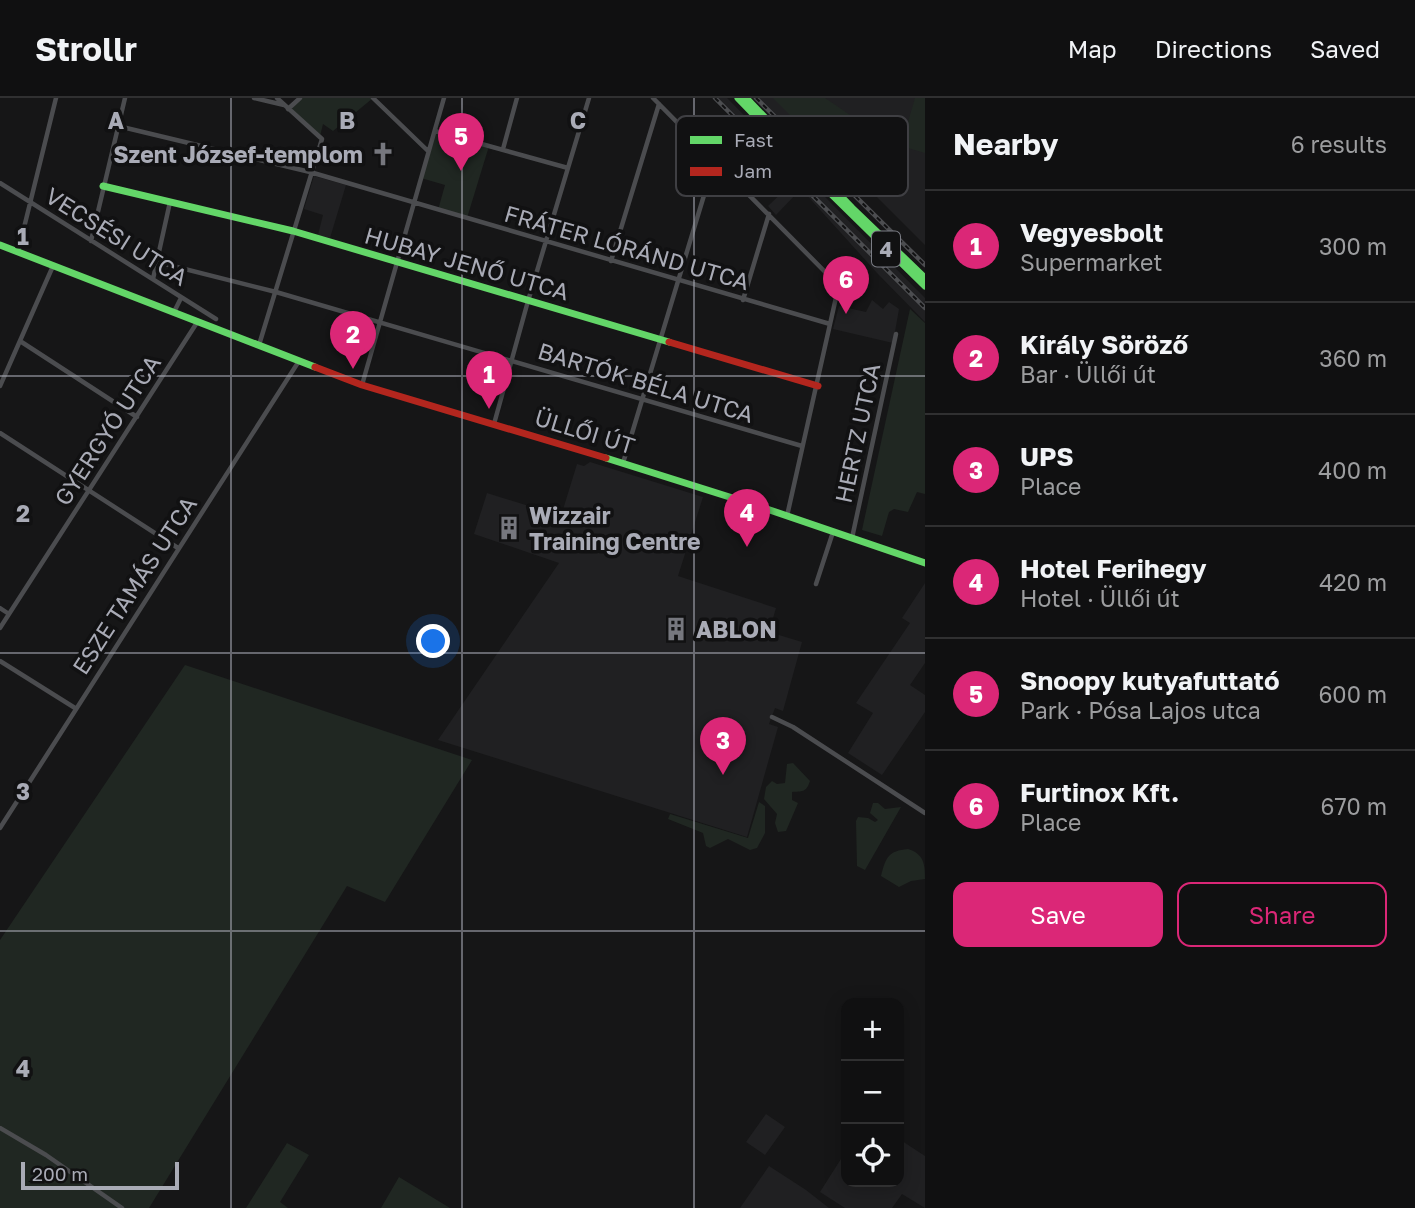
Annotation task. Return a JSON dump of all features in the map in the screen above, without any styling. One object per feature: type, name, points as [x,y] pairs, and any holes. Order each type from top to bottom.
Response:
[{"type":"main road","name":"4","points":[[738,98],[755,116]]},
{"type":"main road","name":"4","points":[[746,98],[763,116]]},
{"type":"main road","name":"HUBAY JENŐ UTCA","points":[[103,186],[293,231],[818,386]]},
{"type":"main road","name":"4","points":[[833,196],[925,286]]},
{"type":"main road","name":"4","points":[[840,196],[925,278]]},
{"type":"main road","name":"ÜLLŐI ÚT","points":[[0,245],[362,385],[623,463],[925,563]]},
{"type":"street","points":[[18,252],[56,98]]},
{"type":"street","points":[[90,241],[125,98]]},
{"type":"street","points":[[254,98],[286,107],[300,98]]},
{"type":"street","points":[[259,345],[321,139],[277,98]]},
{"type":"street","points":[[373,98],[428,151]]},
{"type":"street","points":[[362,385],[444,98]]},
{"type":"street","points":[[503,149],[517,98]]},
{"type":"street","points":[[494,424],[589,98]]},
{"type":"street","points":[[653,98],[676,121]]},
{"type":"street","points":[[611,261],[659,104]]},
{"type":"street","points":[[118,126],[310,172]]},
{"type":"street","points":[[435,131],[568,168]]},
{"type":"street","name":"FRÁTER LÓRÁND UTCA","points":[[310,172],[830,324]]},
{"type":"street","name":"VECSÉSI UTCA","points":[[0,183],[216,319]]},
{"type":"street","points":[[623,463],[703,196]]},
{"type":"street","points":[[751,196],[834,280],[837,293],[787,516]]},
{"type":"street","points":[[153,279],[170,202]]},
{"type":"street","points":[[743,300],[769,214]]},
{"type":"street","name":"BARTÓK BÉLA UTCA","points":[[157,262],[380,321],[802,446]]},
{"type":"street","points":[[0,386],[53,266]]},
{"type":"street","points":[[174,312],[181,298]]},
{"type":"street","name":"GYERGYÓ UTCA","points":[[0,628],[198,321]]},
{"type":"street","name":"HERTZ UTCA","points":[[852,538],[896,334]]},
{"type":"street","points":[[20,341],[137,417]]},
{"type":"street","name":"ESZE TAMÁS UTCA","points":[[0,828],[299,361]]},
{"type":"street","points":[[0,433],[178,548]]},
{"type":"street","points":[[816,584],[833,532]]},
{"type":"street","points":[[0,608],[9,614]]},
{"type":"street","points":[[0,661],[75,708]]},
{"type":"street","points":[[772,717],[793,727],[925,813]]},
{"type":"street","points":[[0,1128],[46,1155],[122,1208]]},
{"type":"shaded area","points":[[300,98],[373,98],[333,131],[323,124],[320,136],[288,109]]},
{"type":"shaded area","points":[[715,98],[727,98],[745,116],[733,116]]},
{"type":"shaded area","points":[[752,98],[925,98],[925,245],[876,196],[908,196],[908,116],[770,116]]},
{"type":"shaded area","points":[[773,98],[825,98],[850,116],[791,116]]},
{"type":"shaded area","points":[[915,98],[925,98],[925,153],[908,148],[908,122]]},
{"type":"shaded area","points":[[435,131],[489,146],[467,218],[438,210],[445,185],[421,178]]},
{"type":"shaded area","points":[[314,176],[346,185],[330,238],[318,235],[323,215],[304,209]]},
{"type":"shaded area","points":[[778,196],[794,196],[776,215],[768,206]]},
{"type":"shaded area","points":[[808,196],[824,196],[925,298],[925,322]]},
{"type":"shaded area","points":[[872,300],[883,309],[889,302],[899,309],[893,343],[833,329],[839,306],[866,312]]},
{"type":"shaded area","points":[[910,309],[925,323],[925,494],[917,492],[908,512],[894,509],[889,512],[882,536],[862,530]]},
{"type":"shaded area","points":[[590,462],[703,497],[678,576],[776,608],[769,632],[802,642],[783,711],[775,708],[769,724],[778,727],[747,837],[438,740],[559,563],[474,534],[487,493],[561,516],[577,464],[584,466]]},
{"type":"shaded area","points":[[925,583],[925,663],[910,685],[925,695],[925,712],[882,775],[848,753],[873,713],[856,703],[910,623],[902,618]]},
{"type":"shaded area","points":[[185,665],[472,760],[385,902],[347,886],[149,1208],[0,1208],[0,940]]},
{"type":"shaded area","points":[[793,763],[810,781],[805,789],[792,792],[792,800],[798,803],[786,831],[778,832],[775,823],[777,814],[764,799],[766,787],[772,781],[777,784],[785,783],[787,764]]},
{"type":"shaded area","points":[[759,802],[765,806],[765,833],[757,848],[750,850],[728,839],[710,848],[706,846],[703,833],[668,819],[670,814],[748,838]]},
{"type":"shaded area","points":[[873,803],[878,803],[885,809],[901,807],[865,870],[857,866],[856,821],[858,817],[875,822],[878,820],[870,813]]},
{"type":"shaded area","points":[[908,849],[923,860],[925,879],[911,881],[899,887],[881,876],[892,853]]},
{"type":"shaded area","points":[[766,1114],[785,1127],[765,1155],[746,1142]]},
{"type":"shaded area","points":[[904,1142],[925,1156],[925,1208],[902,1194],[892,1208],[845,1208],[820,1192],[841,1159],[841,1187],[904,1187]]},
{"type":"shaded area","points":[[287,1143],[309,1155],[280,1202],[288,1208],[246,1208]]},
{"type":"shaded area","points":[[769,1166],[806,1190],[829,1208],[740,1208]]},
{"type":"shaded area","points":[[399,1177],[450,1208],[381,1208]]},
{"type":"railway","points":[[715,98],[733,116]]},
{"type":"railway","points":[[756,98],[774,116]]},
{"type":"railway","points":[[813,196],[925,308]]},
{"type":"railway","points":[[855,196],[925,265]]},
{"type":"traffic: fast","points":[[738,98],[755,116]]},
{"type":"traffic: fast","points":[[746,98],[763,116]]},
{"type":"traffic: fast","points":[[103,186],[293,231],[669,342]]},
{"type":"traffic: fast","points":[[833,196],[925,286]]},
{"type":"traffic: fast","points":[[840,196],[925,278]]},
{"type":"traffic: fast","points":[[0,245],[315,367]]},
{"type":"traffic: fast","points":[[606,458],[925,563]]},
{"type":"traffic: jam","points":[[669,342],[818,386]]},
{"type":"traffic: jam","points":[[315,367],[362,385],[606,458]]},
{"type":"place","name":"Szent József-templom","points":[[383,154]]},
{"type":"place","name":"Snoopy kutyafuttató","points":[[461,171]]},
{"type":"place","name":"Furtinox Kft.","points":[[846,314]]},
{"type":"place","name":"Király Söröző","points":[[353,369]]},
{"type":"place","name":"Vegyesbolt","points":[[489,409]]},
{"type":"place","name":"Wizzair Training Centre","points":[[509,528]]},
{"type":"place","name":"Hotel Ferihegy","points":[[747,547]]},
{"type":"place","name":"ABLON","points":[[676,629]]},
{"type":"place","name":"UPS","points":[[723,775]]}]
